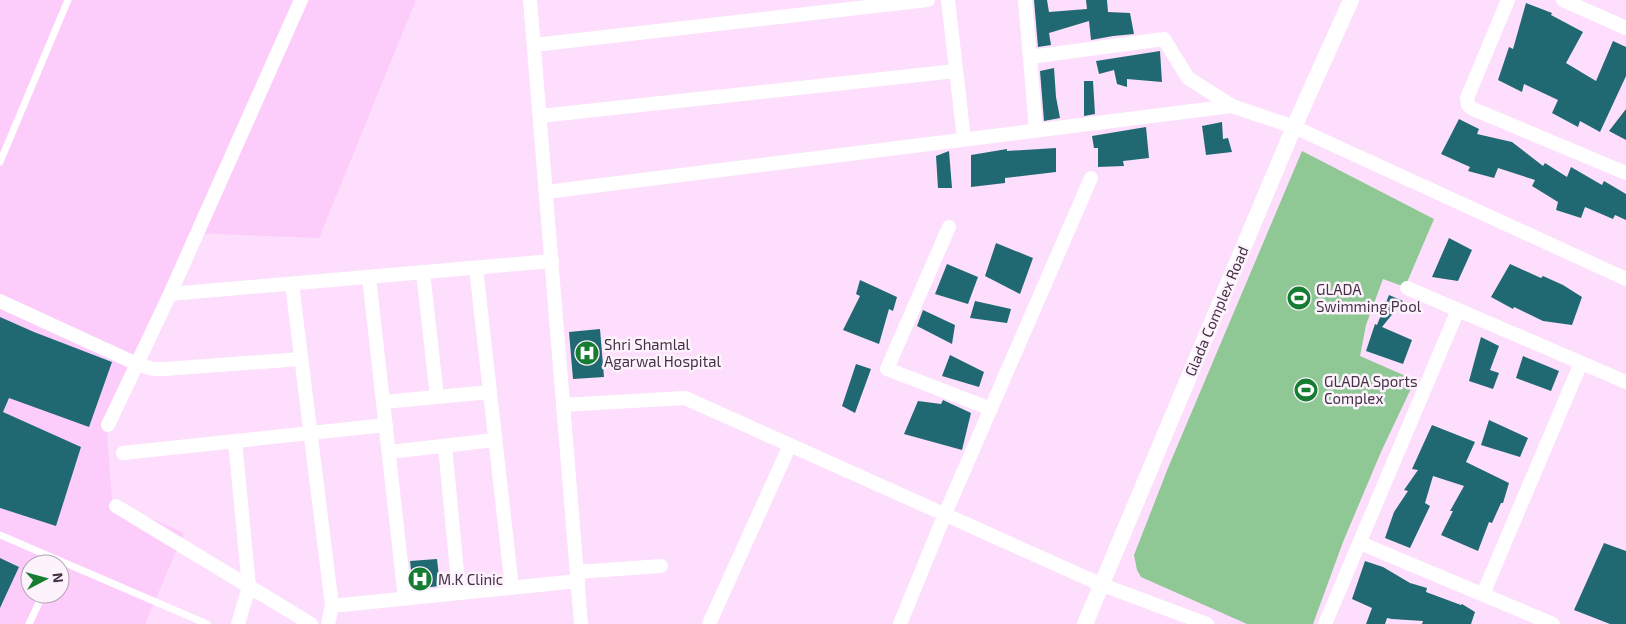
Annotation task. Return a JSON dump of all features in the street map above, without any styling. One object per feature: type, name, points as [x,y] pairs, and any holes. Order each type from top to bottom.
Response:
[{"type":"street","points":[[108,425],[170,294],[301,0]]},
{"type":"street","points":[[530,0],[581,624]]},
{"type":"street","points":[[534,45],[928,0]]},
{"type":"street","points":[[948,0],[964,139]]},
{"type":"street","points":[[1025,0],[1036,130]]},
{"type":"street","name":"Glada Complex Road","points":[[1084,624],[1294,127],[1351,0]]},
{"type":"street","points":[[1508,0],[1467,98],[1468,105],[1473,109],[1626,173]]},
{"type":"street","points":[[1563,0],[1626,28]]},
{"type":"street","points":[[1030,57],[1164,39],[1188,78],[1232,106],[1294,127],[1626,279]]},
{"type":"street","points":[[540,116],[956,71]]},
{"type":"street","points":[[546,192],[1232,106]]},
{"type":"street","points":[[900,624],[945,514],[1091,178]]},
{"type":"street","points":[[949,227],[887,369],[991,409]]},
{"type":"street","points":[[170,294],[552,261]]},
{"type":"street","points":[[476,268],[512,588]]},
{"type":"street","points":[[423,272],[437,397]]},
{"type":"street","points":[[369,277],[405,598]]},
{"type":"street","points":[[292,284],[332,606],[328,624]]},
{"type":"street","points":[[1407,288],[1626,382]]},
{"type":"street","points":[[0,301],[137,364],[153,369],[301,359]]},
{"type":"street","points":[[1325,624],[1458,310]]},
{"type":"street","points":[[1483,594],[1581,363]]},
{"type":"street","points":[[383,402],[490,392]]},
{"type":"street","points":[[564,405],[685,398],[1100,584],[1207,624]]},
{"type":"street","points":[[123,453],[386,426]]},
{"type":"street","points":[[389,452],[495,440]]},
{"type":"street","points":[[235,441],[249,587],[238,624]]},
{"type":"street","points":[[709,624],[790,445]]},
{"type":"street","points":[[444,446],[459,593]]},
{"type":"street","points":[[116,506],[311,624]]},
{"type":"street","points":[[1360,543],[1554,624]]},
{"type":"street","points":[[332,606],[512,588],[662,566]]},
{"type":"lane","points":[[0,162],[68,0]]},
{"type":"lane","points":[[0,535],[40,554]]},
{"type":"lane","points":[[70,567],[207,624]]},
{"type":"lane","points":[[29,624],[38,604]]},
{"type":"shaded area","points":[[0,0],[416,0],[319,238],[192,233],[107,434],[112,501],[184,533],[145,624],[0,624]]},
{"type":"green space","name":"GLADA Sports Complex","points":[[1302,151],[1434,219],[1405,287],[1383,279],[1366,325],[1360,356],[1415,380],[1381,452],[1343,542],[1313,624],[1247,624],[1141,577],[1137,570],[1134,555],[1168,468]]},
{"type":"building","points":[[1034,0],[1047,0],[1049,12],[1087,9],[1086,0],[1107,0],[1108,12],[1130,13],[1134,34],[1091,40],[1089,21],[1049,33],[1051,45],[1038,47]]},
{"type":"building","points":[[1526,3],[1552,13],[1551,15],[1583,32],[1566,63],[1596,81],[1613,41],[1626,47],[1626,76],[1600,132],[1580,121],[1578,127],[1552,113],[1558,100],[1524,84],[1522,92],[1498,80],[1509,47],[1513,49]]},
{"type":"building","points":[[1160,51],[1162,82],[1127,79],[1127,87],[1117,84],[1114,70],[1099,74],[1096,61]]},
{"type":"building","points":[[1054,68],[1060,118],[1044,121],[1040,71]]},
{"type":"building","points":[[1084,81],[1093,81],[1095,114],[1084,116]]},
{"type":"building","points":[[1626,109],[1626,140],[1609,131]]},
{"type":"building","points":[[1459,119],[1479,129],[1477,134],[1512,142],[1543,166],[1545,163],[1567,177],[1571,167],[1602,185],[1604,181],[1626,194],[1626,220],[1615,215],[1613,219],[1585,207],[1581,218],[1556,210],[1558,202],[1532,186],[1535,180],[1498,168],[1494,178],[1468,171],[1470,167],[1441,154]]},
{"type":"building","points":[[1222,122],[1223,139],[1228,138],[1232,152],[1206,155],[1202,126]]},
{"type":"building","points":[[1146,127],[1149,158],[1123,161],[1124,166],[1098,167],[1098,148],[1094,148],[1092,136]]},
{"type":"building","points":[[1056,148],[1056,172],[1005,178],[1005,183],[971,187],[971,155],[1007,149],[1007,151]]},
{"type":"building","points":[[949,151],[952,188],[938,188],[936,156]]},
{"type":"building","points":[[1449,238],[1472,250],[1458,281],[1432,277]]},
{"type":"building","points":[[996,243],[1033,258],[1020,294],[985,276]]},
{"type":"building","points":[[947,264],[978,277],[968,304],[935,294]]},
{"type":"building","points":[[1510,264],[1541,278],[1543,276],[1563,285],[1582,297],[1572,325],[1543,321],[1514,307],[1513,309],[1491,297]]},
{"type":"building","points":[[860,280],[897,297],[893,311],[889,309],[879,344],[843,330],[860,296],[856,294]]},
{"type":"building","points":[[1389,295],[1403,301],[1382,327],[1412,340],[1403,364],[1366,351],[1375,324],[1377,325]]},
{"type":"building","points":[[975,301],[1011,309],[1007,323],[970,318]]},
{"type":"building","points":[[923,310],[955,325],[952,344],[917,326]]},
{"type":"building","points":[[0,317],[112,362],[89,427],[9,398],[3,412],[81,447],[56,526],[0,508]]},
{"type":"building","points":[[600,329],[604,377],[573,379],[569,332]]},
{"type":"building","points":[[1481,337],[1499,346],[1490,370],[1499,373],[1493,389],[1469,381]]},
{"type":"building","points":[[950,355],[984,372],[979,387],[942,376]]},
{"type":"building","points":[[1523,356],[1559,371],[1551,391],[1516,378]]},
{"type":"building","points":[[856,364],[871,369],[855,413],[842,406]]},
{"type":"building","points":[[943,400],[971,413],[962,450],[904,434],[918,401],[941,404]]},
{"type":"building","points":[[1489,420],[1528,438],[1520,457],[1481,445]]},
{"type":"building","points":[[1432,425],[1475,442],[1466,462],[1509,483],[1503,503],[1501,503],[1492,523],[1489,522],[1478,551],[1441,535],[1453,511],[1450,511],[1464,486],[1433,476],[1425,503],[1430,506],[1410,548],[1385,538],[1394,512],[1408,491],[1404,490],[1418,470],[1412,469]]},
{"type":"building","points":[[1604,543],[1626,551],[1626,624],[1610,624],[1574,610]]},
{"type":"building","points":[[0,558],[19,567],[0,608]]},
{"type":"building","points":[[437,559],[440,586],[413,589],[410,561]]},
{"type":"building","points":[[1365,561],[1383,567],[1410,583],[1427,588],[1426,592],[1462,604],[1475,612],[1471,624],[1422,624],[1423,621],[1387,618],[1385,624],[1366,624],[1372,608],[1352,599]]},
{"type":"place","name":"GLADA Swimming Pool","points":[[1299,298]]},
{"type":"place","name":"Shri Shamlal Agarwal Hospital","points":[[587,353]]},
{"type":"place","name":"GLADA Sports Complex","points":[[1306,390]]},
{"type":"place","name":"M.K Clinic","points":[[420,579]]}]
